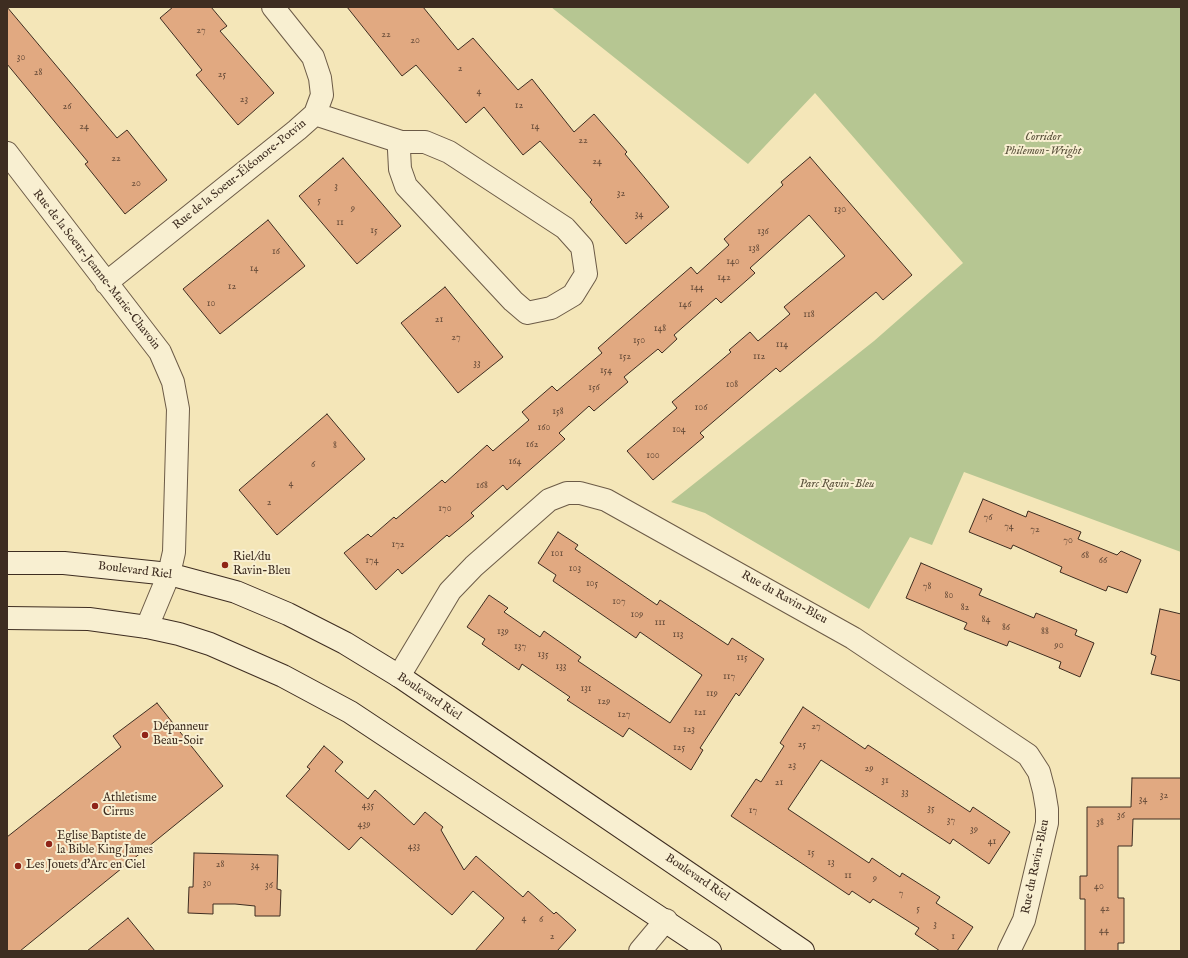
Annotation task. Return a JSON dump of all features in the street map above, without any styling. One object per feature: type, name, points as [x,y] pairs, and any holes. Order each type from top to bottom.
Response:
[{"type":"street","name":"Rue de la Soeur-Éléonore-Potvin","points":[[106,283],[315,114],[322,94],[320,78],[313,57],[272,7]]},
{"type":"street","points":[[315,114],[401,142],[425,142],[449,152],[467,162],[565,228],[582,247],[586,274],[573,295],[551,308],[527,313],[513,301],[406,186],[400,169],[399,150],[401,142]]},
{"type":"street","name":"Rue de la Soeur-Jeanne-Marie-Chavoin","points":[[7,154],[160,352],[173,382],[178,409],[174,552],[169,574],[147,627]]},
{"type":"street","name":"Rue du Ravin-Bleu","points":[[399,676],[434,615],[450,591],[474,566],[549,500],[567,493],[580,493],[606,500],[853,638],[1028,755],[1039,772],[1047,809],[1047,823],[1024,920],[1009,951]]},
{"type":"street","name":"Boulevard Riel","points":[[7,563],[64,563],[169,574],[236,592],[288,614],[345,643],[399,676],[803,951]]},
{"type":"street","points":[[7,618],[89,619],[147,627],[179,634],[210,644],[283,676],[318,693],[350,712],[666,920],[710,951]]},
{"type":"street","points":[[640,951],[666,920]]},
{"type":"green space","name":"Corridor Philemon-Wright","points":[[551,7],[1181,7],[1181,552],[964,472],[932,545],[910,537],[869,609],[705,513],[671,502],[874,341],[963,263],[815,93],[748,164]]},
{"type":"building","points":[[7,7],[117,138],[127,130],[167,180],[125,214],[85,164],[88,162],[7,64]]},
{"type":"building","points":[[173,7],[211,7],[227,26],[220,31],[274,93],[238,125],[196,75],[202,70],[160,18]]},
{"type":"building","points":[[347,7],[423,7],[458,50],[473,38],[518,90],[532,79],[574,132],[594,114],[627,152],[625,154],[669,207],[626,244],[590,202],[592,200],[540,141],[523,155],[484,107],[466,123],[416,65],[402,76]]},
{"type":"building","points":[[810,157],[912,275],[883,300],[876,292],[780,372],[776,368],[700,433],[704,437],[653,480],[627,451],[677,408],[672,402],[731,352],[729,350],[750,332],[758,341],[790,314],[784,307],[845,256],[809,215],[750,268],[755,273],[721,303],[716,298],[674,335],[677,339],[662,353],[658,349],[624,377],[628,382],[594,411],[589,406],[559,433],[565,439],[507,490],[503,485],[471,513],[474,516],[449,537],[447,535],[402,574],[398,569],[376,590],[344,553],[368,534],[371,537],[394,517],[396,519],[442,480],[445,483],[487,445],[493,451],[529,420],[522,412],[552,386],[557,391],[602,353],[598,348],[691,267],[697,274],[729,245],[724,239],[783,185],[781,182]]},
{"type":"building","points":[[343,158],[401,226],[357,264],[299,196]]},
{"type":"building","points":[[268,220],[305,266],[220,334],[183,289]]},
{"type":"building","points":[[445,287],[503,357],[458,393],[401,323]]},
{"type":"building","points":[[327,414],[365,459],[277,535],[239,490]]},
{"type":"building","points":[[983,499],[1026,517],[1028,511],[1081,532],[1078,539],[1117,555],[1121,551],[1141,560],[1127,593],[1108,586],[1106,591],[1060,572],[1062,567],[1013,545],[1011,549],[969,532]]},
{"type":"building","points":[[558,532],[578,545],[575,549],[657,605],[660,600],[728,645],[732,638],[764,659],[739,696],[736,693],[700,748],[703,750],[691,770],[629,728],[623,737],[567,700],[570,697],[522,664],[519,670],[482,644],[485,639],[467,627],[489,595],[508,608],[504,612],[540,637],[544,631],[581,657],[578,661],[670,723],[702,675],[640,632],[636,638],[553,581],[556,575],[538,563]]},
{"type":"building","points":[[921,563],[982,589],[979,595],[1034,618],[1036,613],[1077,630],[1075,635],[1094,643],[1080,677],[1059,668],[1061,662],[1009,641],[1007,646],[964,629],[967,623],[906,598]]},
{"type":"building","points":[[1160,609],[1181,614],[1181,681],[1151,674],[1156,656],[1151,654]]},
{"type":"building","points":[[157,703],[223,786],[20,951],[7,951],[7,837],[121,747],[113,736]]},
{"type":"building","points":[[803,707],[865,749],[868,745],[970,812],[973,807],[1010,832],[989,864],[953,839],[950,844],[821,760],[788,809],[869,863],[872,858],[900,877],[902,873],[940,897],[936,903],[973,927],[957,951],[940,951],[915,934],[919,928],[873,899],[870,903],[852,891],[849,895],[731,816],[756,779],[761,782],[784,746],[780,743]]},
{"type":"building","points":[[324,746],[343,762],[335,771],[368,799],[375,790],[414,825],[425,812],[443,827],[441,830],[464,870],[476,856],[523,897],[528,891],[554,914],[556,912],[576,930],[557,951],[475,951],[504,918],[473,891],[452,915],[361,837],[349,850],[286,796],[310,769],[307,767]]},
{"type":"building","points":[[1132,778],[1181,778],[1181,819],[1133,819],[1132,846],[1118,846],[1118,898],[1124,898],[1124,943],[1118,943],[1118,951],[1085,951],[1085,899],[1080,899],[1080,876],[1087,876],[1087,807],[1131,807]]},
{"type":"building","points":[[194,853],[278,855],[277,889],[281,890],[280,916],[255,916],[255,906],[235,904],[213,904],[213,914],[188,913],[189,887],[193,887]]},
{"type":"building","points":[[128,918],[155,951],[87,951]]},
{"type":"place","name":"Riel/du Ravin-Bleu","points":[[225,565]]},
{"type":"place","name":"Dépanneur Beau-Soir","points":[[145,735]]},
{"type":"place","name":"Athletisme Cirrus","points":[[95,806]]},
{"type":"place","name":"Eglise Baptiste de la Bible King James","points":[[49,844]]},
{"type":"place","name":"Les Jouets d'Arc en Ciel","points":[[18,866]]},
{"type":"park label","name":"Parc Ravin-Bleu","points":[[837,485]]}]
